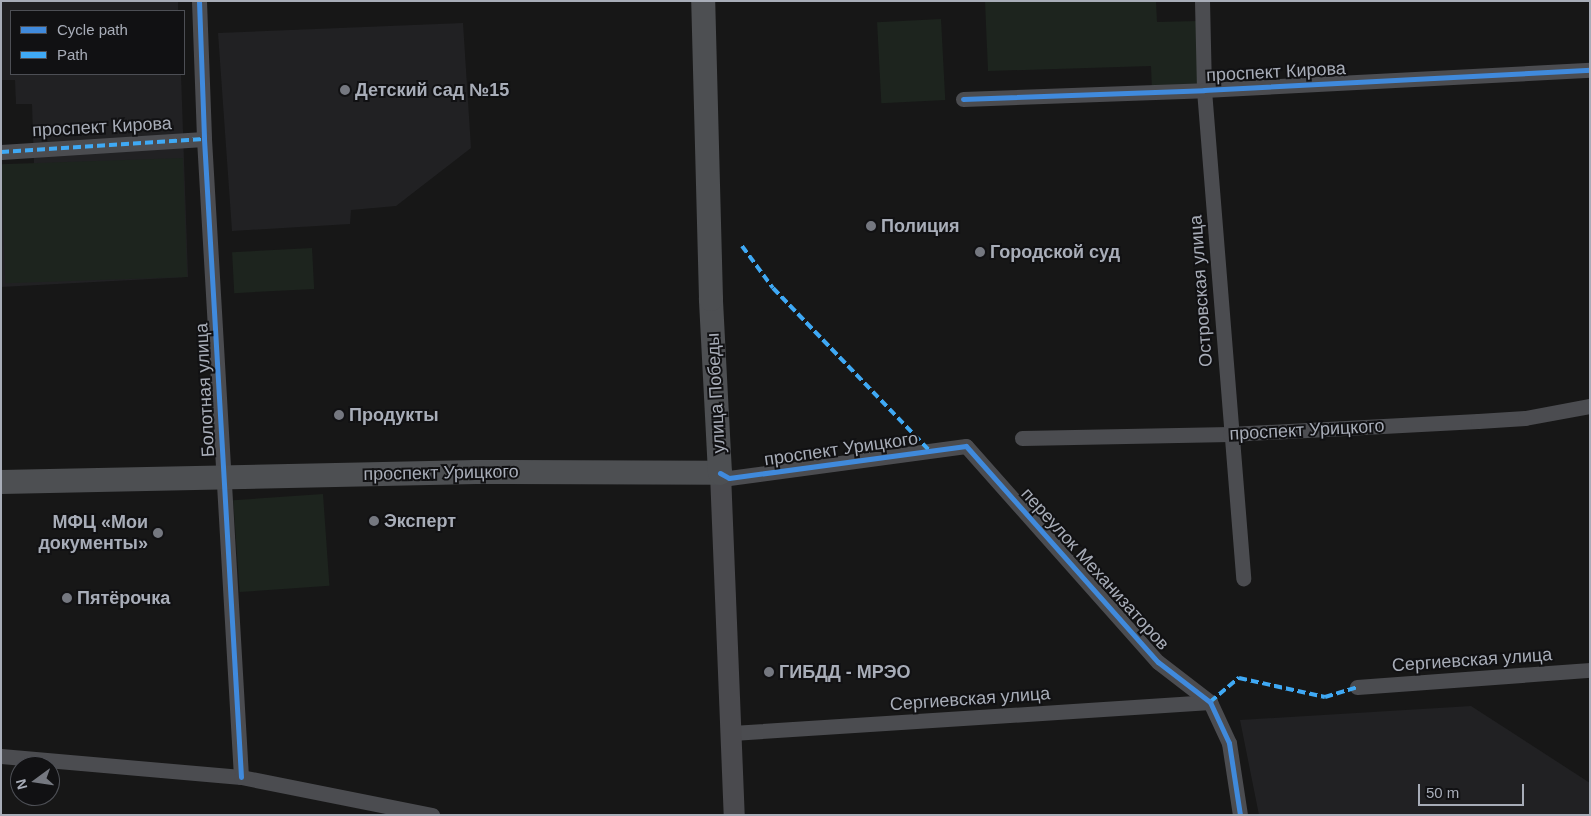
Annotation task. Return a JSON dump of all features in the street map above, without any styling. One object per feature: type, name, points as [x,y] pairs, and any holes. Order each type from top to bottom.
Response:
[{"type":"main road","name":"улица Победы","points":[[703,1],[711,289],[720,473]]},
{"type":"main road","name":"проспект Урицкого","points":[[1,482],[476,472],[720,473]]},
{"type":"street","name":"Болотная улица","points":[[199,1],[204,140],[241,777]]},
{"type":"street","name":"Островская улица","points":[[1202,1],[1204,90],[1242,578]]},
{"type":"street","name":"проспект Кирова","points":[[964,99],[1204,90],[1590,70]]},
{"type":"street","name":"проспект Кирова","points":[[1,152],[204,140]]},
{"type":"street","name":"проспект Урицкого","points":[[1022,438],[1230,434],[1525,418],[1590,406]]},
{"type":"street","name":"проспект Урицкого","points":[[720,473],[729,478],[966,446]]},
{"type":"street","name":"переулок Механизаторов","points":[[966,446],[1158,662],[1210,702]]},
{"type":"street","name":"улица Победы","points":[[720,473],[734,815]]},
{"type":"street","name":"Сергиевская улица","points":[[1357,687],[1590,670]]},
{"type":"street","name":"Сергиевская улица","points":[[732,733],[1210,702]]},
{"type":"street","points":[[1210,702],[1229,743],[1240,815]]},
{"type":"street","points":[[1,756],[241,777],[432,815]]},
{"type":"shaded area","points":[[1,1],[178,1],[178,10],[10,10],[10,75],[181,75],[188,277],[1,287],[1,167],[34,165],[32,104],[16,104],[15,80],[1,80]]},
{"type":"shaded area","points":[[985,1],[1156,1],[1157,22],[1198,21],[1200,90],[1152,92],[1151,66],[988,71]]},
{"type":"shaded area","points":[[941,19],[945,100],[881,103],[877,22]]},
{"type":"shaded area","name":"Детский сад №15","points":[[463,23],[471,148],[396,206],[351,210],[350,224],[232,231],[218,33]]},
{"type":"shaded area","points":[[183,158],[187,277],[5,283],[1,164]]},
{"type":"shaded area","points":[[312,248],[314,289],[234,293],[232,252]]},
{"type":"shaded area","points":[[323,494],[329,586],[240,592],[233,500]]},
{"type":"shaded area","points":[[1471,706],[1590,783],[1590,815],[1259,815],[1240,720]]},
{"type":"marked path","points":[[1,152],[204,139]]},
{"type":"marked path","points":[[742,246],[773,288],[930,451]]},
{"type":"marked path","points":[[1210,702],[1239,678],[1325,697],[1357,687]]},
{"type":"cycle path","points":[[199,1],[204,139],[241,777]]},
{"type":"cycle path","points":[[963,99],[1204,90],[1590,70]]},
{"type":"cycle path","points":[[720,473],[729,478],[966,446],[1158,662],[1210,702],[1229,743],[1240,815]]},
{"type":"place","name":"Детский сад №15","points":[[345,90]]},
{"type":"place","name":"Полиция","points":[[871,226]]},
{"type":"place","name":"Городской суд","points":[[980,252]]},
{"type":"place","name":"Продукты","points":[[339,415]]},
{"type":"place","name":"Эксперт","points":[[374,521]]},
{"type":"place","name":"МФЦ «Мои документы»","points":[[158,533]]},
{"type":"place","name":"Пятёрочка","points":[[67,598]]},
{"type":"place","name":"ГИБДД - МРЭО","points":[[769,672]]}]
